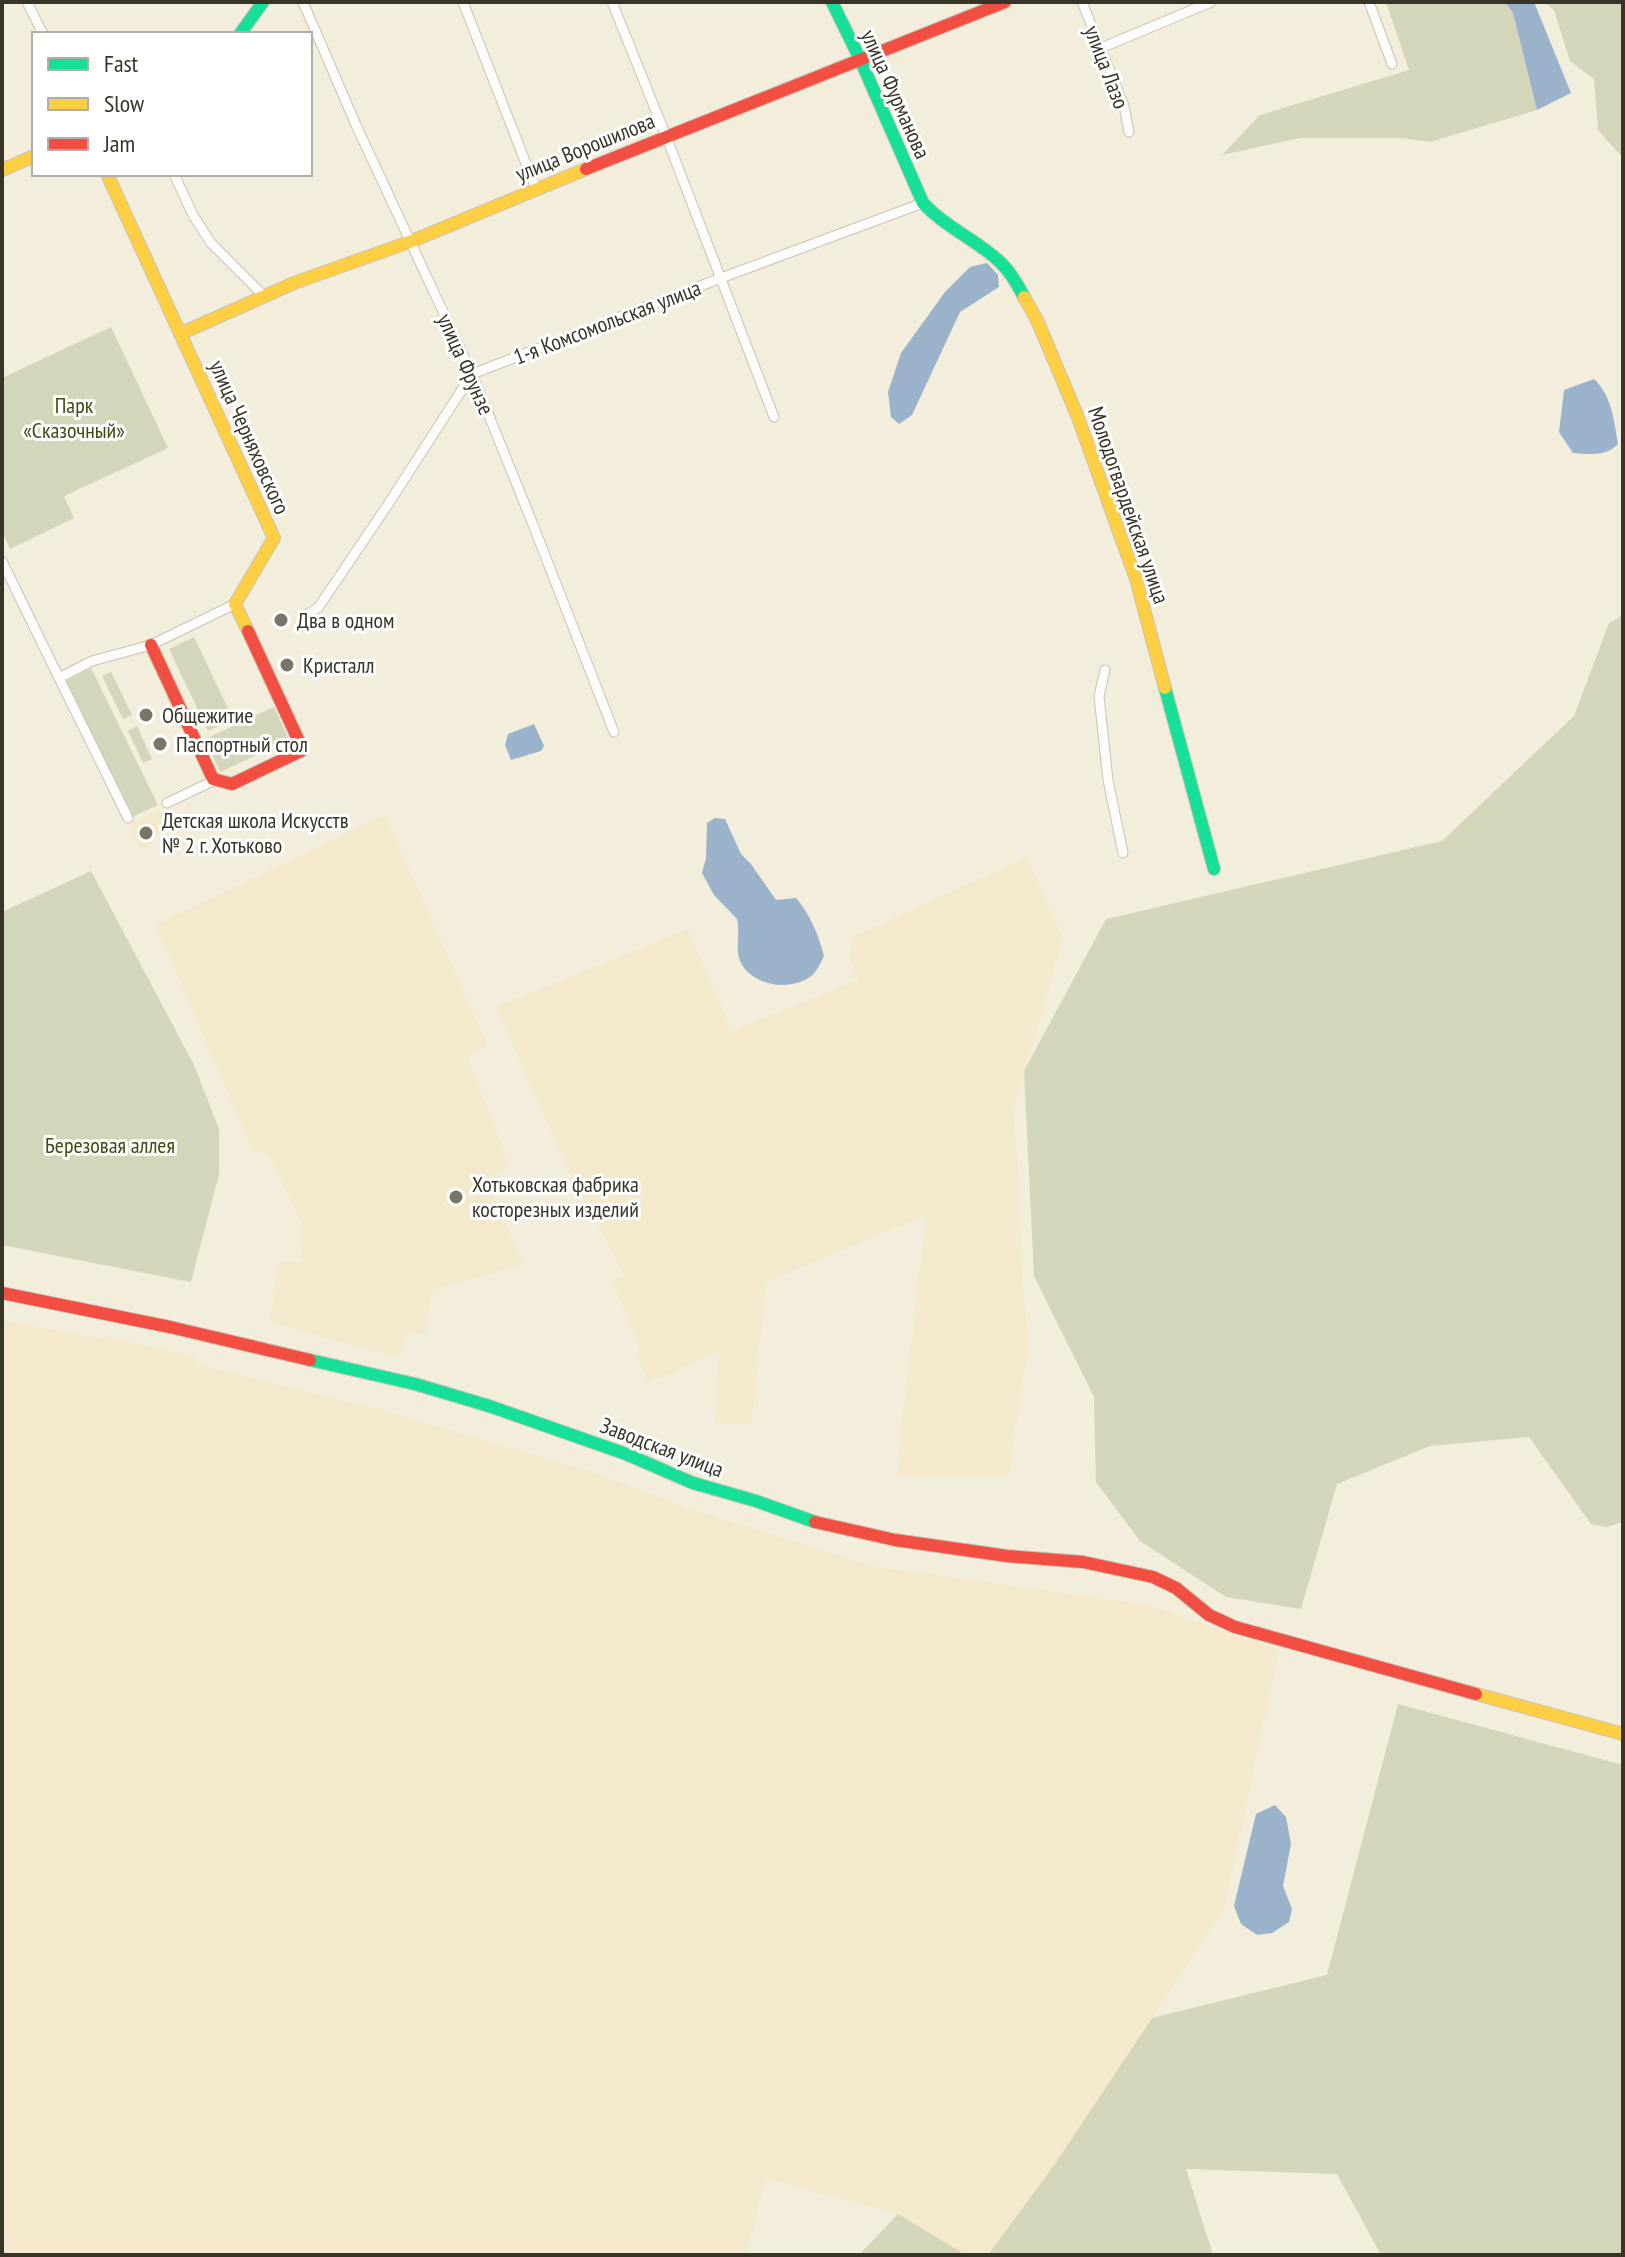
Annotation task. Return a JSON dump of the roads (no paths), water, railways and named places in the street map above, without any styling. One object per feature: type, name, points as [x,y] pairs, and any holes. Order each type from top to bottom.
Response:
[{"type":"street","points":[[27,2],[42,32]]},
{"type":"street","points":[[241,32],[263,2]]},
{"type":"street","name":"улица Фрунзе","points":[[303,2],[356,125],[472,374],[614,732]]},
{"type":"street","points":[[463,2],[536,189]]},
{"type":"street","points":[[612,2],[774,417]]},
{"type":"street","name":"улица Фурманова","points":[[832,2],[923,203]]},
{"type":"street","name":"улица Ворошилова","points":[[182,333],[294,283],[412,241],[666,136],[1005,2]]},
{"type":"street","name":"улица Лазо","points":[[1082,2],[1124,106],[1129,132]]},
{"type":"street","points":[[1101,48],[1211,2]]},
{"type":"street","points":[[1369,2],[1392,64]]},
{"type":"street","points":[[2,170],[32,157]]},
{"type":"street","name":"улица Черняховского","points":[[108,176],[274,538],[235,604]]},
{"type":"street","points":[[175,176],[193,215],[211,243],[264,296]]},
{"type":"street","name":"1-я Комсомольская улица","points":[[472,374],[923,203]]},
{"type":"street","name":"Молодогвардейская улица","points":[[923,203],[937,218],[997,259],[1013,276],[1037,320],[1077,415],[1136,579],[1214,869]]},
{"type":"street","points":[[309,613],[318,608],[327,595],[472,374]]},
{"type":"street","points":[[2,561],[128,818]]},
{"type":"street","points":[[59,678],[92,661],[151,645],[235,604],[303,750],[232,784],[213,779]]},
{"type":"street","points":[[151,645],[213,779]]},
{"type":"street","points":[[1105,670],[1099,696],[1108,780],[1123,853]]},
{"type":"street","points":[[167,803],[213,779]]},
{"type":"street","name":"Заводская улица","points":[[2,1293],[170,1327],[415,1384],[530,1420],[626,1454],[693,1483],[827,1526],[895,1540],[1007,1556],[1083,1562],[1153,1577],[1167,1582],[1222,1622],[1623,1734]]},
{"type":"water","points":[[1505,2],[1534,2],[1571,93],[1537,110],[1513,13]]},
{"type":"water","points":[[987,263],[998,275],[999,287],[960,312],[912,415],[899,424],[891,417],[888,392],[901,353],[945,292],[970,267]]},
{"type":"water","points":[[1594,379],[1608,401],[1618,444],[1603,453],[1573,453],[1559,432],[1564,390]]},
{"type":"water","points":[[534,724],[544,746],[541,751],[511,760],[505,745],[508,734]]},
{"type":"water","points":[[715,818],[725,819],[741,854],[776,900],[796,898],[806,911],[824,956],[810,977],[792,984],[772,984],[754,977],[741,963],[737,919],[714,895],[702,873],[706,858],[707,823]]},
{"type":"water","points":[[1275,1805],[1286,1817],[1291,1844],[1283,1886],[1292,1909],[1289,1922],[1272,1933],[1257,1935],[1241,1924],[1234,1906],[1256,1814]]},
{"type":"place","name":"Два в одном","points":[[281,620]]},
{"type":"place","name":"Кристалл","points":[[287,665]]},
{"type":"place","name":"Общежитие","points":[[146,715]]},
{"type":"place","name":"Паспортный стол","points":[[160,744]]},
{"type":"place","name":"Детская школа Искусств № 2 г. Хотьково","points":[[146,833]]},
{"type":"place","name":"Хотьковская фабрика косторезных изделий","points":[[456,1197]]},
{"type":"park label","name":"Парк «Сказочный»","points":[[74,418]]},
{"type":"park label","name":"Березовая аллея","points":[[110,1145]]}]
